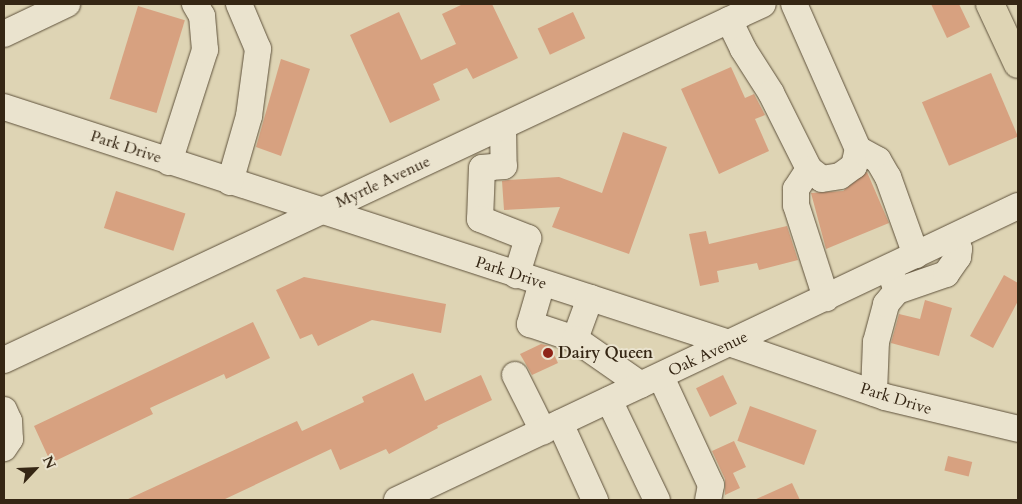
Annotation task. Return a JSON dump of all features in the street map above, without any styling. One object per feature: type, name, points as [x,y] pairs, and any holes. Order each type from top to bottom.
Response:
[{"type":"main road","points":[[990,4],[1018,64]]},
{"type":"main road","points":[[1006,4],[1018,16]]},
{"type":"street","points":[[4,34],[67,4]]},
{"type":"street","points":[[169,162],[205,50],[202,16],[195,4]]},
{"type":"street","points":[[230,182],[248,116],[258,49],[239,4]]},
{"type":"street","name":"Myrtle Avenue","points":[[4,360],[763,4]]},
{"type":"street","points":[[729,20],[742,49],[771,93],[809,169],[822,179],[840,176],[854,166],[858,149],[794,4]]},
{"type":"street","name":"Park Drive","points":[[5,110],[732,344],[874,393],[957,417],[1018,429]]},
{"type":"street","points":[[503,126],[504,166],[482,168],[480,219],[528,238],[517,274]]},
{"type":"street","points":[[858,149],[878,160],[888,177],[916,255]]},
{"type":"street","points":[[809,169],[796,189],[796,205],[826,298]]},
{"type":"street","name":"Oak Avenue","points":[[397,500],[732,344],[826,298],[893,280],[916,255],[1018,206]]},
{"type":"street","points":[[874,393],[876,342],[893,280],[946,274],[958,257],[959,249],[953,237]]},
{"type":"street","points":[[542,283],[530,324],[575,339],[651,381],[711,485],[708,500]]},
{"type":"street","points":[[575,339],[590,298]]},
{"type":"street","points":[[516,375],[551,427],[595,500]]},
{"type":"street","points":[[609,400],[657,500]]},
{"type":"street","points":[[4,410],[9,421],[10,439],[4,448]]},
{"type":"building","points":[[463,4],[492,4],[518,58],[473,79],[467,68],[433,84],[440,100],[390,123],[350,35],[399,12],[421,60],[456,44],[442,14]]},
{"type":"building","points":[[931,4],[959,4],[970,27],[947,38]]},
{"type":"building","points":[[138,6],[185,20],[156,113],[110,99]]},
{"type":"building","points":[[573,12],[585,38],[550,55],[538,28]]},
{"type":"building","points":[[281,59],[310,69],[281,156],[256,147]]},
{"type":"building","points":[[731,67],[745,98],[754,94],[765,115],[755,119],[769,151],[719,174],[681,89]]},
{"type":"building","points":[[991,73],[1018,137],[949,166],[922,102]]},
{"type":"building","points":[[623,132],[667,147],[629,254],[552,227],[560,207],[504,210],[502,181],[559,177],[602,193]]},
{"type":"building","points":[[867,172],[889,223],[826,249],[811,193],[843,191]]},
{"type":"building","points":[[116,191],[185,214],[173,251],[104,228]]},
{"type":"building","points":[[787,226],[798,260],[759,270],[757,263],[717,271],[719,282],[700,286],[689,234],[706,231],[709,244]]},
{"type":"building","points":[[1004,275],[1018,283],[1018,301],[993,348],[970,336]]},
{"type":"building","points":[[304,277],[446,304],[441,333],[372,320],[318,346],[312,334],[300,339],[276,290]]},
{"type":"building","points":[[925,300],[952,308],[939,356],[891,343],[899,314],[920,319]]},
{"type":"building","points":[[253,322],[270,358],[226,379],[224,374],[150,408],[153,414],[51,463],[34,426]]},
{"type":"building","points":[[541,344],[550,346],[558,363],[532,375],[520,354]]},
{"type":"building","points":[[413,373],[425,401],[481,375],[492,400],[437,426],[438,428],[389,454],[386,449],[340,470],[331,449],[223,500],[126,500],[297,421],[302,431],[364,402],[362,397]]},
{"type":"building","points":[[723,375],[737,404],[710,417],[696,388]]},
{"type":"building","points":[[750,406],[817,430],[804,465],[737,441]]},
{"type":"building","points":[[734,441],[746,467],[733,473],[740,488],[725,495],[725,479],[712,451]]},
{"type":"building","points":[[948,456],[972,462],[969,477],[944,471]]},
{"type":"building","points":[[792,483],[800,500],[754,500]]},
{"type":"place","name":"Dairy Queen","points":[[548,353]]}]
